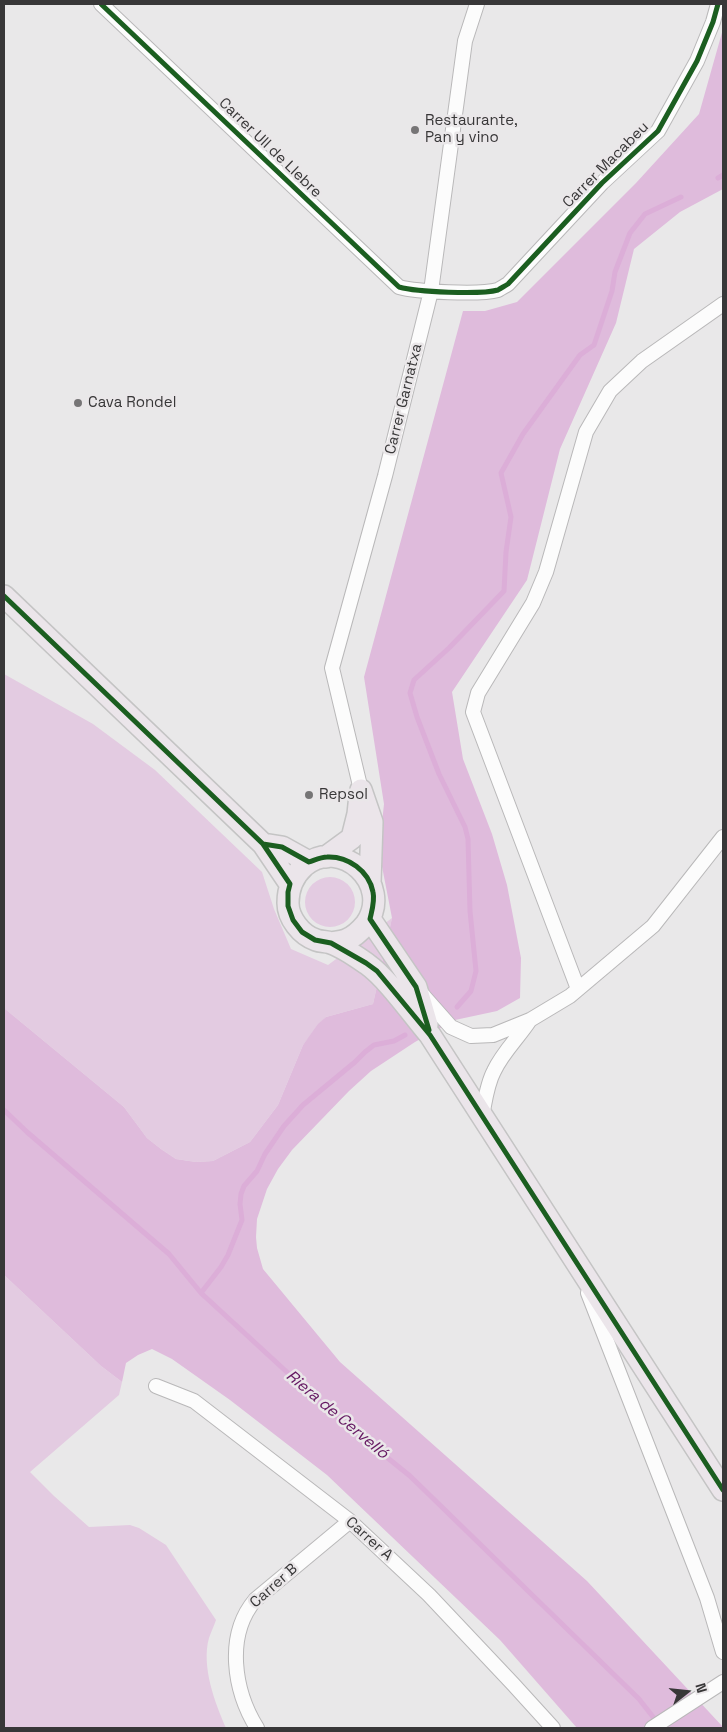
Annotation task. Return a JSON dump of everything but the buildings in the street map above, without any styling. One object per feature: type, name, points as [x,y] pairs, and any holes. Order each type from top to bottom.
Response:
[{"type":"main road","points":[[4,596],[263,844],[290,884]]},
{"type":"main road","points":[[361,790],[352,838],[297,873],[290,884],[288,906],[293,920],[302,932],[315,940],[331,943],[366,963],[377,972],[436,1043],[723,1490]]},
{"type":"main road","points":[[361,790],[372,822],[370,883]]},
{"type":"main road","points":[[263,844],[282,847],[317,860],[340,858],[358,866],[367,877],[373,891],[374,902],[370,918],[362,930],[348,940],[331,943]]},
{"type":"main road","points":[[370,918],[416,987],[436,1043]]},
{"type":"street","name":"Carrer Ull de Llebre","points":[[101,4],[386,276],[399,287],[431,292]]},
{"type":"street","name":"Carrer Garnatxa","points":[[361,790],[332,668],[385,476],[431,292],[465,40],[477,4]]},
{"type":"street","name":"Carrer Macabeu","points":[[431,292],[486,292],[498,290],[508,284],[602,183],[658,131],[697,61],[713,22],[718,4]]},
{"type":"street","points":[[578,989],[473,712],[478,693],[533,603],[543,580],[586,432],[610,391],[642,361],[723,304]]},
{"type":"street","points":[[416,987],[451,1027],[471,1036],[487,1036],[530,1020],[578,989],[653,926],[723,838]]},
{"type":"street","points":[[482,1116],[494,1072],[502,1057],[520,1036],[530,1020]]},
{"type":"street","points":[[575,1260],[707,1598],[723,1652]]},
{"type":"street","name":"Carrer A","points":[[156,1386],[194,1402],[350,1521],[429,1595],[553,1728]]},
{"type":"street","name":"Carrer B","points":[[257,1728],[246,1704],[238,1675],[236,1661],[240,1624],[247,1609],[255,1600],[350,1521]]},
{"type":"street","points":[[652,1728],[719,1685]]},
{"type":"shaded area","points":[[723,29],[723,189],[680,212],[634,249],[616,323],[560,449],[527,580],[452,692],[463,759],[492,834],[507,885],[521,958],[520,998],[497,1011],[455,1020],[415,1042],[371,1071],[292,1150],[278,1169],[267,1189],[257,1219],[257,1248],[263,1269],[340,1362],[587,1581],[723,1727],[577,1728],[500,1640],[327,1475],[230,1400],[172,1359],[152,1349],[126,1363],[122,1382],[101,1366],[4,1275],[4,1008],[124,1107],[147,1138],[176,1159],[196,1162],[213,1161],[250,1142],[278,1105],[303,1045],[318,1024],[326,1017],[373,1004],[392,918],[379,851],[384,804],[364,677],[463,311],[485,311],[517,302],[636,183],[699,114]]},
{"type":"shaded area","points":[[4,674],[93,724],[155,770],[262,872],[274,909],[291,949],[328,965],[392,918],[373,1004],[326,1017],[303,1045],[278,1105],[250,1142],[213,1161],[196,1162],[176,1159],[161,1149],[147,1138],[124,1107],[4,1008]]},
{"type":"shaded area","points":[[325,877],[335,877],[348,884],[355,897],[355,907],[348,920],[335,927],[325,927],[316,923],[309,916],[305,907],[305,897],[309,888],[316,881]]},
{"type":"shaded area","points":[[4,1275],[101,1366],[122,1382],[119,1395],[30,1472],[89,1527],[130,1525],[139,1528],[166,1545],[216,1620],[207,1649],[208,1672],[210,1684],[226,1728],[4,1728]]},
{"type":"waterway","points":[[718,178],[723,175]]},
{"type":"waterway","points":[[457,1007],[471,991],[476,971],[470,911],[468,839],[465,827],[439,774],[410,693],[414,680],[449,648],[504,591],[506,552],[511,517],[501,473],[523,434],[580,355],[594,345],[612,291],[615,272],[630,233],[645,214],[681,197]]},
{"type":"waterway","points":[[201,1293],[228,1255],[242,1220],[240,1204],[244,1186],[257,1171],[265,1154],[284,1126],[303,1105],[374,1045],[394,1041],[405,1035]]},
{"type":"waterway","name":"Riera de Cervelló","points":[[4,1110],[169,1254],[201,1293],[327,1409],[410,1476],[639,1699],[657,1722]]},
{"type":"cycle path","points":[[101,4],[399,287],[464,293],[489,292],[498,290],[508,284],[602,183],[658,131],[697,61],[713,22],[718,4]]},
{"type":"cycle path","points":[[4,596],[263,844],[290,884],[288,906],[293,920],[302,932],[315,940],[331,943],[377,971],[430,1035],[723,1490]]},
{"type":"cycle path","points":[[263,844],[282,847],[309,862],[325,857],[335,857],[350,862],[362,871],[371,884],[373,892],[370,919],[416,987],[429,1030]]},
{"type":"place","name":"Restaurante, Pan y vino","points":[[415,130]]},
{"type":"place","name":"Cava Rondel","points":[[78,403]]},
{"type":"place","name":"Repsol","points":[[309,795]]}]
